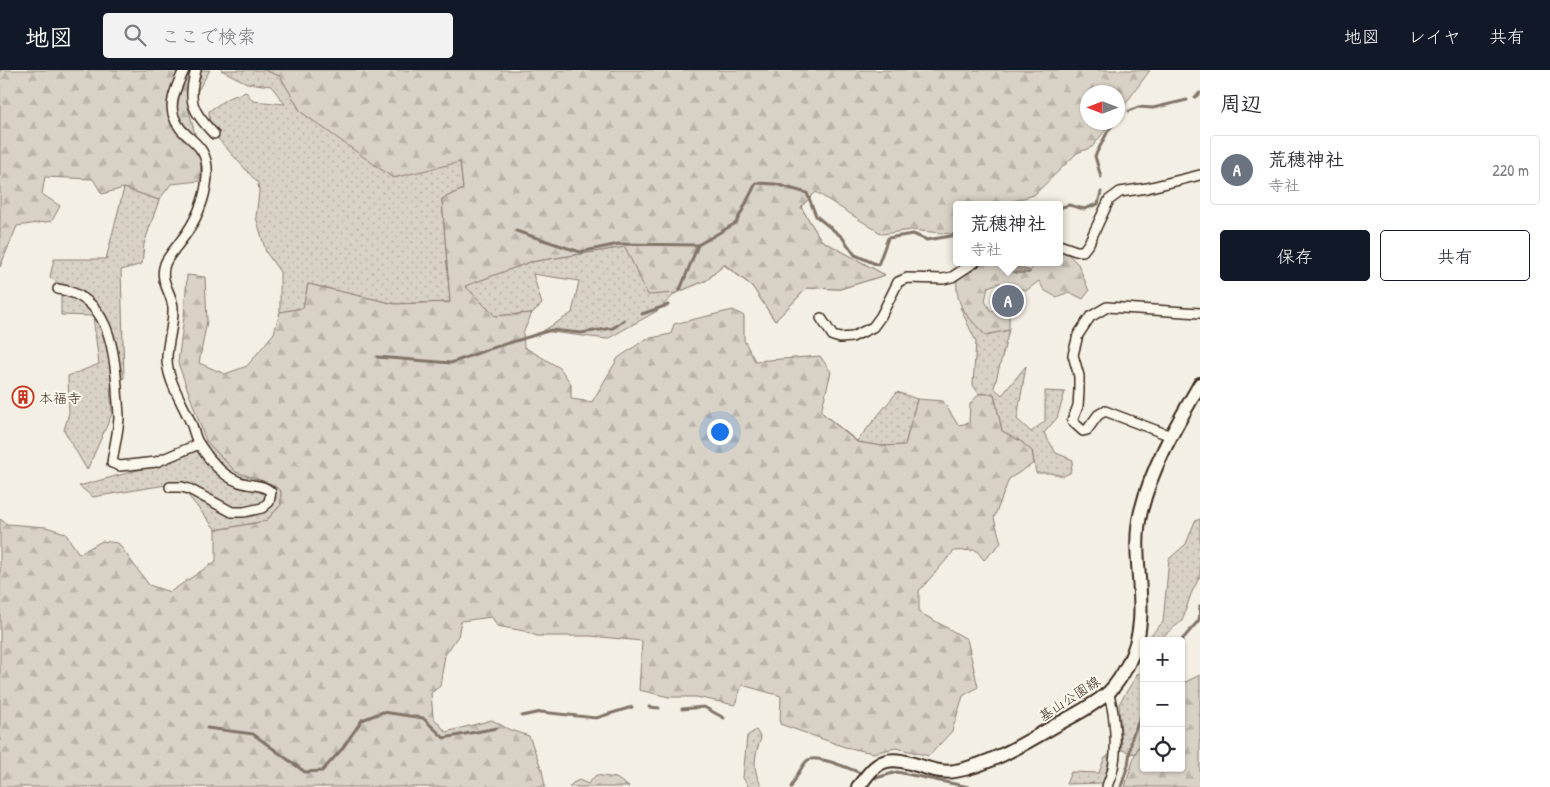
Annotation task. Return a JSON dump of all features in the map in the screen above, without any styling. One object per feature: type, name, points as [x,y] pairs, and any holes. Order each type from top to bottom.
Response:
[{"type":"main road","name":"基山公園線","points":[[858,787],[876,766],[885,760],[897,760],[941,773],[981,764],[1044,732],[1081,711],[1108,692],[1124,672],[1139,636],[1142,614],[1137,544],[1140,512],[1150,480],[1171,436],[1200,384]]},
{"type":"street","points":[[170,487],[182,487],[232,512],[244,512],[262,508],[269,502],[271,492],[266,487],[233,480],[218,469],[198,444],[173,384],[168,367],[167,356],[173,313],[172,301],[162,276],[165,263],[193,225],[200,211],[207,176],[206,158],[196,142],[179,126],[174,116],[173,104],[176,89],[184,70]]},
{"type":"street","points":[[196,70],[191,88],[192,103],[201,120],[214,134]]},
{"type":"street","points":[[1063,246],[1076,251],[1083,251],[1089,243],[1109,200],[1120,192],[1147,188],[1200,175]]},
{"type":"street","points":[[821,318],[833,336],[840,338],[852,337],[873,327],[881,316],[898,282],[907,278],[943,279],[952,277],[969,266]]},
{"type":"street","points":[[58,288],[71,290],[91,304],[101,316],[110,335],[116,368],[119,416],[112,463],[120,466],[156,462],[198,444]]},
{"type":"street","points":[[1171,436],[1105,412],[1098,415],[1087,430],[1083,431],[1072,421],[1078,406],[1079,376],[1074,355],[1078,335],[1090,317],[1107,307],[1200,313]]},
{"type":"street","points":[[1107,786],[1113,771],[1115,754],[1113,706],[1108,692]]},
{"type":"green space","points":[[0,70],[175,70],[180,82],[193,70],[210,70],[188,107],[201,158],[200,181],[171,184],[159,200],[124,188],[102,194],[93,179],[45,177],[42,194],[60,206],[52,221],[17,226],[0,267]]},
{"type":"green space","points":[[221,70],[264,70],[280,76],[301,112],[460,162],[463,189],[442,199],[450,302],[395,304],[308,284],[303,308],[280,312],[280,272],[266,252],[256,217],[259,192],[258,183],[210,130],[209,111],[228,98],[246,92],[253,101],[285,104],[271,86],[247,83]]},
{"type":"green space","points":[[264,70],[1150,70],[1125,104],[1125,85],[1080,85],[1080,130],[1105,130],[1092,147],[1077,153],[1034,195],[1013,201],[953,201],[953,233],[911,230],[882,234],[816,192],[801,207],[821,240],[885,275],[840,289],[807,288],[775,321],[752,286],[724,264],[707,280],[676,293],[648,295],[625,247],[530,262],[465,286],[495,316],[532,313],[523,333],[524,347],[560,368],[571,384],[571,399],[592,402],[618,358],[646,339],[671,334],[674,324],[733,310],[744,316],[744,340],[755,361],[820,356],[831,372],[821,412],[857,442],[882,446],[905,445],[917,399],[943,401],[958,425],[969,423],[970,404],[979,394],[994,394],[1002,431],[1020,441],[1032,451],[1034,463],[1009,479],[994,518],[1001,543],[984,560],[976,550],[954,551],[919,591],[919,612],[967,639],[978,687],[963,696],[952,731],[929,756],[896,748],[873,753],[845,747],[780,724],[781,696],[742,685],[735,705],[696,697],[669,697],[639,690],[642,641],[591,636],[537,636],[524,631],[497,626],[492,617],[461,621],[458,636],[445,655],[440,686],[431,693],[433,717],[446,732],[492,720],[510,730],[529,736],[542,770],[545,787],[0,787],[0,519],[7,524],[46,527],[65,533],[79,554],[102,541],[118,543],[149,585],[170,592],[216,561],[216,530],[266,521],[281,505],[281,491],[272,484],[236,472],[206,441],[178,363],[187,275],[205,277],[207,321],[199,363],[225,374],[247,366],[274,333],[280,312],[303,308],[308,284],[395,304],[450,302],[442,199],[463,189],[460,162],[393,178],[301,112],[280,76]]},
{"type":"green space","points":[[124,188],[159,200],[144,244],[142,264],[121,270],[124,378],[110,388],[112,414],[87,470],[64,430],[69,413],[68,376],[99,364],[93,316],[61,315],[61,285],[50,277],[54,259],[106,259]]},
{"type":"green space","points":[[816,192],[801,207],[821,240],[885,275],[840,289],[807,288],[775,321],[752,286],[724,265],[707,280],[676,293],[657,311],[607,339],[543,331],[572,313],[579,281],[533,274],[542,304],[532,313],[495,316],[464,286],[530,262],[625,247]]},
{"type":"green space","points":[[1063,249],[1078,264],[1089,291],[1083,299],[1069,292],[1056,297],[1044,290],[1039,281],[1027,290],[1008,287],[999,283],[988,287],[985,301],[991,311],[1005,309],[1009,316],[1009,330],[985,335],[960,304],[957,279],[975,266],[1010,266],[1016,273],[1030,273],[1033,266],[1063,266]]},
{"type":"green space","points":[[960,307],[985,335],[1009,330],[994,388],[1002,395],[1026,366],[1017,419],[1031,432],[1045,421],[1045,391],[1065,392],[1057,418],[1044,433],[1056,453],[1073,460],[1070,473],[1063,476],[1050,473],[1036,473],[1032,451],[1020,441],[1002,431],[994,394],[979,394],[973,385],[976,342]]},
{"type":"green space","points":[[897,392],[917,399],[905,445],[882,446],[857,442],[821,412],[857,441]]},
{"type":"green space","points":[[206,441],[236,472],[272,484],[281,491],[281,505],[266,521],[216,530],[178,483],[93,497],[79,486],[160,464]]},
{"type":"green space","points":[[1200,519],[1200,576],[1191,594],[1182,621],[1162,637],[1149,637],[1163,622],[1169,559],[1186,544],[1195,521]]},
{"type":"green space","points":[[1138,673],[1140,674],[1140,745],[1135,754],[1122,750],[1119,704]]},
{"type":"green space","points":[[1200,675],[1200,787],[1125,787],[1135,754],[1140,745],[1140,772],[1185,772],[1185,682]]},
{"type":"green space","points":[[756,730],[761,738],[755,769],[762,787],[749,787],[743,778],[747,736]]},
{"type":"green space","points":[[1110,754],[1104,783],[1066,784],[1071,772],[1099,773],[1104,759]]},
{"type":"green space","points":[[596,775],[616,778],[629,787],[569,787],[579,780],[588,784]]},
{"type":"shaded area","points":[[1008,266],[1019,266],[1020,268],[1029,270],[1030,273],[1016,273],[1010,271]]},
{"type":"waterway","points":[[1195,97],[1200,93]]},
{"type":"waterway","points":[[1129,111],[1138,107],[1153,108],[1187,100]]},
{"type":"waterway","points":[[1101,177],[1095,156],[1109,130]]},
{"type":"waterway","points":[[516,231],[580,252],[619,244],[698,245],[736,223],[756,183],[775,184],[807,193],[816,216],[842,237],[855,255],[878,265],[888,238],[913,234],[927,240],[953,236]]},
{"type":"waterway","points":[[1063,207],[1069,205],[1084,209],[1098,204],[1101,192]]},
{"type":"waterway","points":[[680,290],[698,245]]},
{"type":"waterway","points":[[642,314],[668,305]]},
{"type":"waterway","points":[[377,357],[451,363],[551,330],[581,333],[613,328],[624,320]]},
{"type":"waterway","points":[[1184,637],[1199,620],[1200,606]]},
{"type":"waterway","points":[[522,716],[541,712],[596,718],[632,707]]},
{"type":"waterway","points":[[649,707],[659,708]]},
{"type":"waterway","points":[[682,709],[704,707],[724,718]]},
{"type":"waterway","points":[[207,728],[253,734],[305,772],[322,771],[342,749],[362,720],[383,712],[423,718],[444,738],[497,728]]},
{"type":"waterway","points":[[1121,787],[1128,765],[1132,737],[1140,718]]},
{"type":"waterway","points":[[791,787],[803,765],[812,759],[834,763],[861,773]]},
{"type":"waterway","points":[[876,778],[897,772],[969,787]]},
{"type":"place","name":"荒穂神社","points":[[1008,301]]},
{"type":"place","name":"本福寺","points":[[23,397]]}]
